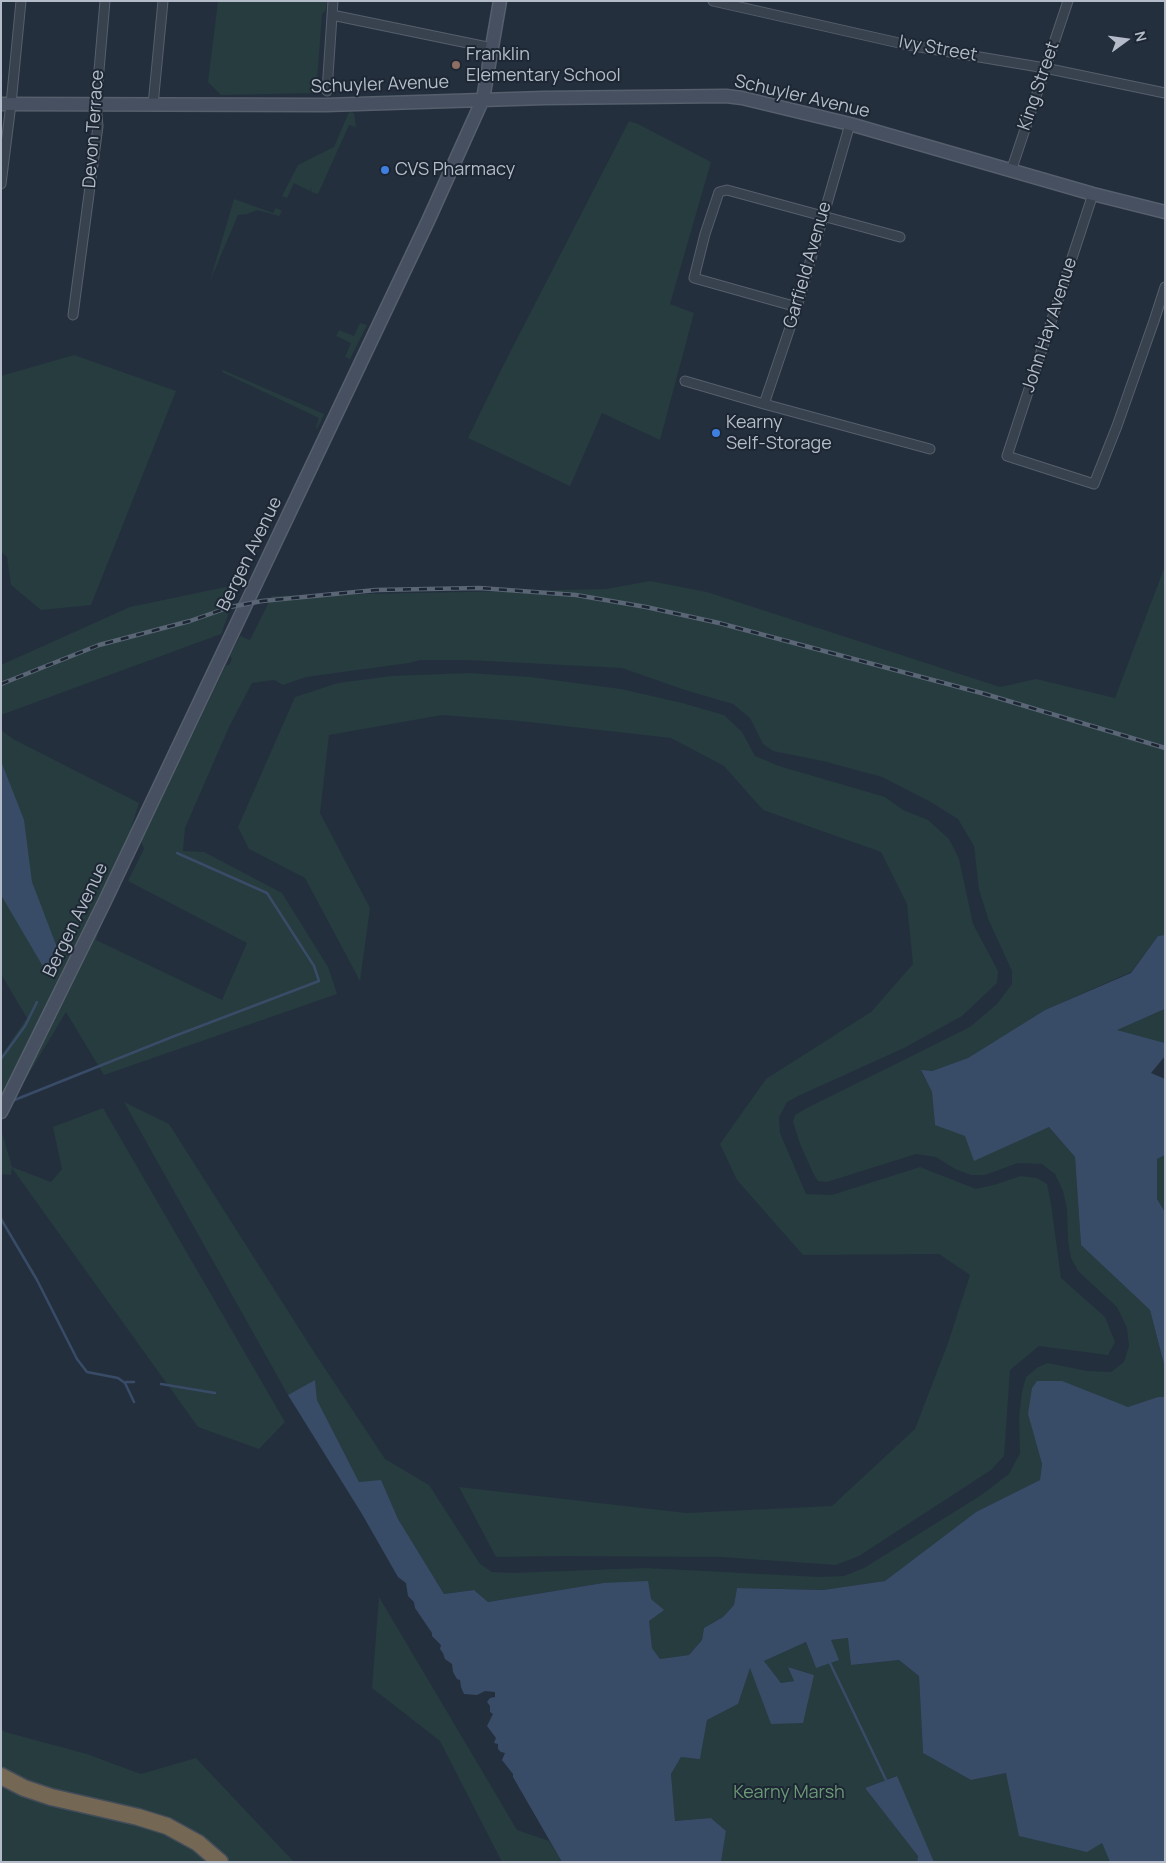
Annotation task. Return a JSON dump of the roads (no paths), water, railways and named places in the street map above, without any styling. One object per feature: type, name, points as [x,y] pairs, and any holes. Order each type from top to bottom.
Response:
[{"type":"highway","points":[[1,1776],[24,1788],[51,1797],[168,1826],[198,1843],[220,1862]]},
{"type":"street","points":[[1,184],[6,104],[21,1]]},
{"type":"street","name":"Devon Terrace","points":[[73,315],[98,126],[96,105],[105,1]]},
{"type":"street","points":[[153,106],[164,1]]},
{"type":"street","points":[[327,91],[333,1]]},
{"type":"street","name":"Bergen Avenue","points":[[1,1112],[97,917],[327,436],[483,99],[500,1]]},
{"type":"street","name":"Ivy Street","points":[[712,1],[908,44],[1045,68],[1165,93]]},
{"type":"street","name":"King Street","points":[[1011,171],[1068,1]]},
{"type":"street","points":[[332,15],[492,48]]},
{"type":"street","name":"Schuyler Avenue","points":[[6,104],[153,106],[326,105],[483,99],[726,96],[756,100],[850,124],[1093,194],[1165,212]]},
{"type":"street","name":"Garfield Avenue","points":[[764,404],[798,308],[822,217],[850,124]]},
{"type":"street","points":[[798,308],[694,278],[705,234],[719,192],[727,190],[900,237]]},
{"type":"street","name":"John Hay Avenue","points":[[1093,194],[1007,456],[1094,484],[1117,426],[1165,287]]},
{"type":"street","points":[[685,381],[930,449]]},
{"type":"water","points":[[1,761],[24,820],[32,882],[58,950],[48,975],[1,895]]},
{"type":"water","points":[[1165,935],[1165,1009],[1117,1030],[1165,1043],[1165,1056],[1151,1073],[1165,1079],[1165,1155],[1157,1159],[1157,1199],[1165,1212],[1165,1368],[1150,1310],[1081,1245],[1075,1157],[1049,1127],[974,1161],[965,1136],[935,1125],[932,1092],[921,1070],[932,1071],[968,1058],[1045,1010],[1131,973],[1158,936]]},
{"type":"water","points":[[315,1380],[317,1400],[359,1482],[381,1480],[398,1519],[444,1594],[474,1590],[488,1602],[603,1583],[648,1581],[651,1599],[664,1610],[649,1621],[652,1648],[660,1659],[689,1655],[702,1640],[704,1628],[723,1617],[734,1605],[737,1588],[823,1590],[885,1581],[976,1512],[1040,1480],[1042,1464],[1028,1414],[1032,1388],[1037,1381],[1062,1381],[1128,1407],[1158,1397],[1165,1397],[1165,1862],[1110,1862],[1102,1843],[1087,1852],[1019,1836],[1006,1773],[971,1780],[923,1753],[919,1676],[899,1660],[851,1665],[848,1638],[831,1640],[839,1660],[816,1668],[806,1642],[764,1661],[781,1683],[794,1681],[788,1667],[814,1675],[803,1723],[771,1724],[750,1668],[738,1704],[707,1720],[700,1759],[681,1757],[671,1774],[675,1821],[711,1818],[726,1831],[721,1862],[562,1862],[513,1774],[502,1760],[505,1753],[498,1749],[498,1744],[494,1743],[496,1738],[487,1726],[493,1714],[490,1712],[490,1706],[487,1702],[490,1698],[495,1697],[495,1692],[485,1691],[477,1695],[464,1694],[460,1680],[457,1679],[453,1672],[452,1664],[445,1659],[440,1649],[441,1645],[432,1636],[432,1633],[415,1608],[414,1602],[408,1596],[406,1583],[398,1577],[362,1514],[288,1395]]},
{"type":"water","points":[[897,1776],[934,1862],[917,1862],[918,1856],[865,1788]]},
{"type":"waterway","points":[[12,1101],[319,981],[314,966],[267,893],[177,853]]},
{"type":"waterway","points":[[1,1059],[25,1026],[37,1002]]},
{"type":"waterway","points":[[1,1219],[37,1280],[77,1359],[87,1372],[118,1378],[125,1383],[134,1402]]},
{"type":"waterway","points":[[126,1382],[134,1382]]},
{"type":"waterway","points":[[161,1384],[215,1393]]},
{"type":"waterway","points":[[830,1663],[886,1780]]},
{"type":"railway","points":[[1,684],[99,645],[190,621],[230,607],[262,601],[376,590],[479,588],[576,595],[646,607],[719,623],[985,694],[1165,748]]},
{"type":"place","name":"Franklin Elementary School","points":[[456,65]]},
{"type":"place","name":"CVS Pharmacy","points":[[385,170]]},
{"type":"place","name":"Kearny Self-Storage","points":[[716,433]]},
{"type":"park label","name":"Kearny Marsh","points":[[789,1793]]}]
